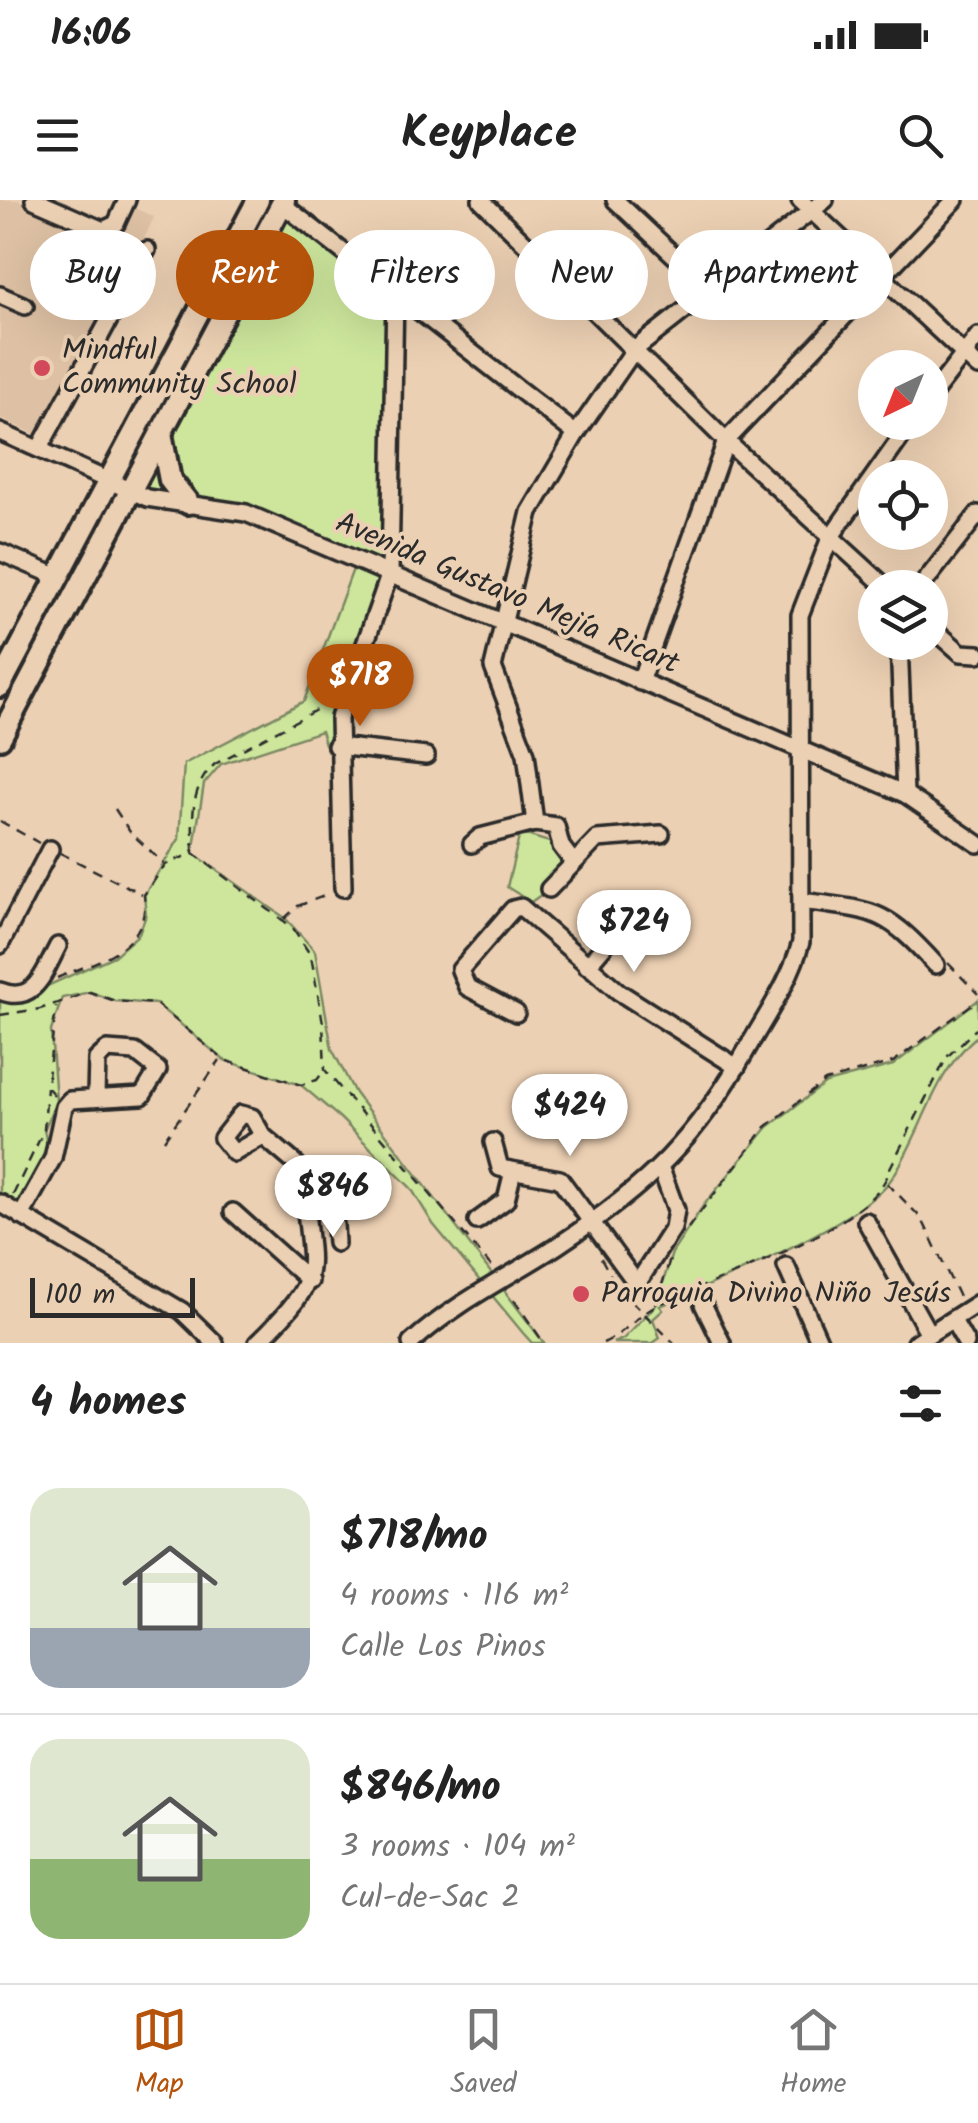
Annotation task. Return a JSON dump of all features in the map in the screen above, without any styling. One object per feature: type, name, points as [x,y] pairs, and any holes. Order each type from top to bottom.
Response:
[{"type":"main road","points":[[0,686],[258,200]]},
{"type":"main road","points":[[0,738],[283,202]]},
{"type":"main road","points":[[160,434],[170,480],[188,503]]},
{"type":"street","points":[[34,200],[103,230],[116,224],[127,200]]},
{"type":"street","points":[[301,218],[310,200]]},
{"type":"street","points":[[481,200],[726,440],[866,570]]},
{"type":"street","points":[[615,200],[668,250]]},
{"type":"street","points":[[800,200],[819,206],[840,230]]},
{"type":"street","points":[[893,267],[954,200]]},
{"type":"street","points":[[283,202],[334,244]]},
{"type":"street","points":[[789,230],[819,206]]},
{"type":"street","points":[[893,287],[978,367]]},
{"type":"street","points":[[0,295],[25,306]]},
{"type":"street","points":[[38,449],[109,320]]},
{"type":"street","points":[[343,888],[336,746],[339,718],[388,572],[394,320]]},
{"type":"street","points":[[430,320],[576,434]]},
{"type":"street","points":[[535,823],[526,754],[493,667],[501,620],[530,512],[576,434],[634,350],[674,320]]},
{"type":"street","points":[[640,682],[726,440],[842,320]]},
{"type":"street","points":[[948,373],[978,336]]},
{"type":"street","name":"Avenida Gustavo Mejía Ricart","points":[[0,432],[130,492],[246,513],[388,572],[906,794],[978,844]]},
{"type":"street","points":[[411,1343],[458,1304],[590,1221],[660,1169],[698,1129],[738,1067],[796,960],[802,901],[800,615],[830,538],[899,440]]},
{"type":"street","points":[[934,570],[978,514]]},
{"type":"street","points":[[0,552],[58,577]]},
{"type":"street","points":[[343,696],[388,572]]},
{"type":"street","points":[[948,642],[961,653],[978,654]]},
{"type":"street","points":[[899,660],[906,794]]},
{"type":"street","points":[[336,746],[426,756]]},
{"type":"street","points":[[472,844],[480,837],[535,823],[556,826],[560,846],[573,862]]},
{"type":"street","points":[[549,889],[597,839],[661,834]]},
{"type":"street","points":[[0,944],[50,849]]},
{"type":"street","points":[[802,901],[865,909],[889,917],[936,964]]},
{"type":"street","points":[[516,1013],[467,987],[460,970],[513,909],[528,911],[587,966],[676,1031],[738,1067]]},
{"type":"street","points":[[587,966],[635,910]]},
{"type":"street","points":[[0,991],[24,995],[34,990],[58,946]]},
{"type":"street","points":[[22,1216],[53,1158],[64,1107],[77,1096],[96,1096]]},
{"type":"street","points":[[257,1343],[303,1296],[310,1281],[311,1232],[304,1177],[296,1164],[263,1136]]},
{"type":"street","points":[[493,1142],[496,1164],[560,1180],[628,1277],[637,1284],[644,1280],[674,1228],[676,1210],[660,1169]]},
{"type":"street","points":[[476,1221],[506,1200],[513,1171]]},
{"type":"street","points":[[6,1201],[22,1216],[182,1312],[215,1343]]},
{"type":"street","points":[[233,1212],[310,1281]]},
{"type":"street","points":[[866,1221],[922,1339],[966,1312]]},
{"type":"street","points":[[335,1225],[336,1243]]},
{"type":"street","points":[[786,1266],[820,1343]]},
{"type":"street","points":[[703,1304],[722,1343]]},
{"type":"street","points":[[966,1312],[966,1343]]},
{"type":"path","points":[[193,853],[194,806],[201,776],[214,764],[343,696]]},
{"type":"path","points":[[116,809],[130,832],[165,865]]},
{"type":"path","points":[[0,821],[144,895]]},
{"type":"path","points":[[34,990],[113,954],[139,934],[146,915],[144,895],[165,865],[193,853]]},
{"type":"path","points":[[193,853],[283,920],[312,956],[323,1023],[325,1070],[491,1266]]},
{"type":"path","points":[[283,920],[298,906],[343,888]]},
{"type":"path","points":[[681,1238],[700,1208],[766,1127],[825,1081],[893,1062],[978,997],[947,961],[936,964]]},
{"type":"path","points":[[0,1015],[56,1004],[90,992],[115,1001],[156,1004],[221,1058],[302,1085],[317,1080],[325,1070]]},
{"type":"path","points":[[6,1201],[44,1130],[56,1004]]},
{"type":"path","points":[[603,1343],[616,1338],[656,1304],[697,1291],[848,1218],[887,1183],[911,1124],[947,1057],[978,1027]]},
{"type":"path","points":[[164,1140],[221,1058]]},
{"type":"path","points":[[47,1087],[64,1107]]},
{"type":"path","points":[[887,1183],[922,1219],[966,1312]]},
{"type":"path","points":[[656,1304],[672,1254]]},
{"type":"path","points":[[514,1300],[544,1343]]},
{"type":"shaded area","name":"Mindful Community School","points":[[0,200],[18,200],[82,230],[30,230],[30,300],[0,285]]},
{"type":"shaded area","name":"Mindful Community School","points":[[130,206],[154,217],[148,230],[119,230]]},
{"type":"shaded area","name":"Mindful Community School","points":[[0,304],[28,317],[30,313],[30,320],[106,320],[50,441],[0,418]]},
{"type":"green space","points":[[286,216],[306,230],[278,230]]},
{"type":"green space","points":[[314,236],[334,250],[334,320],[394,320],[387,572],[337,742],[325,744],[321,731],[221,764],[204,784],[193,853],[285,918],[315,951],[332,1049],[355,1093],[544,1343],[532,1343],[433,1224],[411,1188],[340,1118],[301,1085],[224,1060],[156,1004],[115,1001],[90,992],[62,998],[51,1031],[56,1101],[44,1130],[46,1150],[18,1203],[0,1195],[0,992],[34,992],[114,956],[139,934],[146,915],[144,895],[179,839],[184,764],[304,701],[356,561],[246,513],[133,493],[229,320],[314,320]]},
{"type":"green space","points":[[520,833],[549,842],[566,861],[546,891],[531,902],[507,887]]},
{"type":"green space","points":[[978,1000],[978,1035],[950,1067],[903,1160],[876,1195],[785,1250],[660,1306],[663,1310],[653,1319],[660,1338],[653,1343],[613,1343],[623,1339],[656,1305],[672,1253],[703,1206],[768,1127],[826,1083],[893,1065]]},
{"type":"place","name":"Mindful Community School","points":[[42,368]]},
{"type":"place","name":"Parroquia Divino Niño Jesús","points":[[581,1294]]}]
